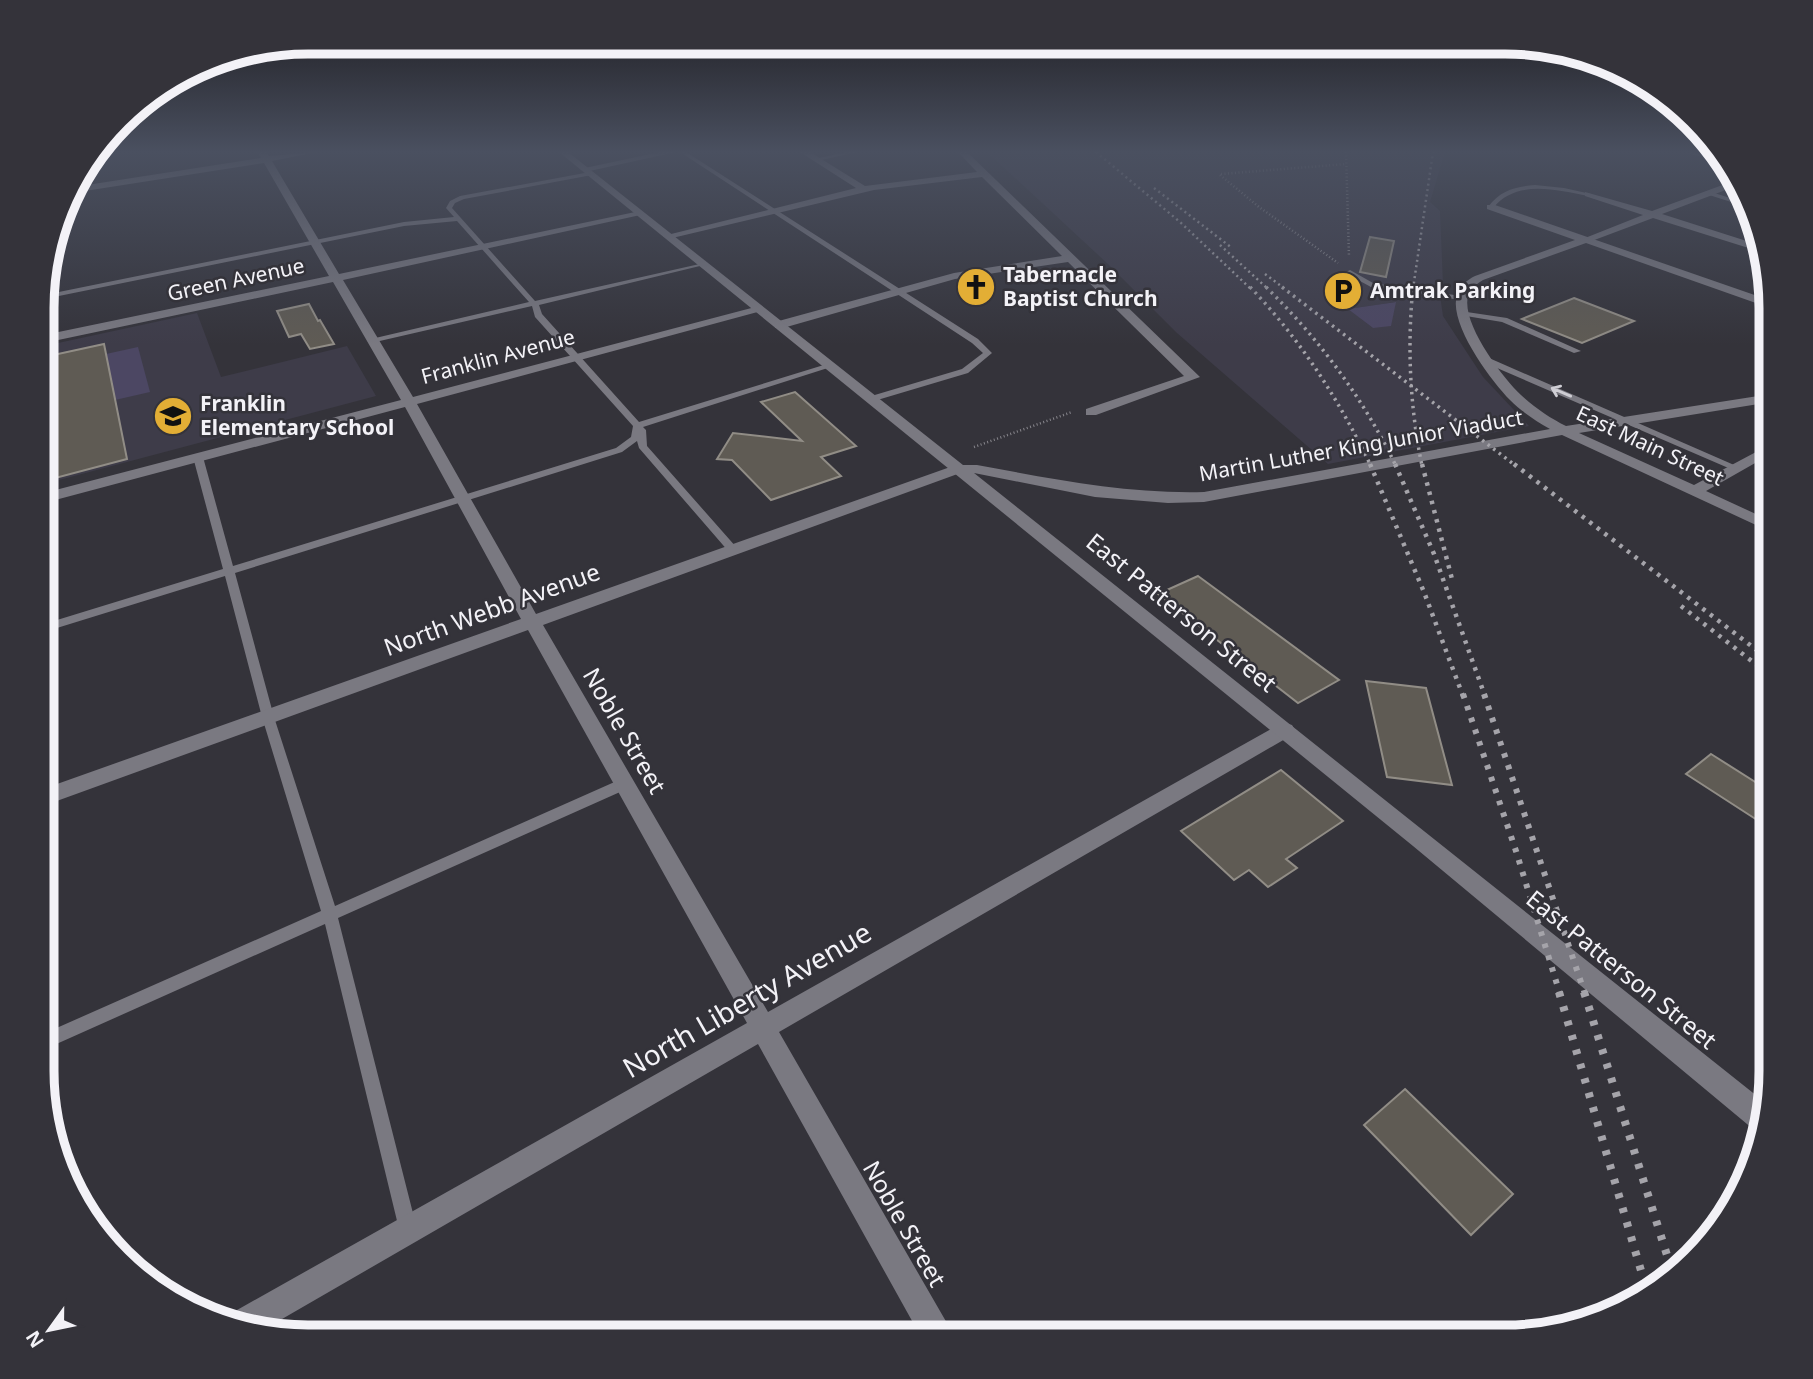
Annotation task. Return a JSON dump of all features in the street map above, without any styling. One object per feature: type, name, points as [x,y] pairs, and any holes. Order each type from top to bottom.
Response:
[{"type":"street","name":"Noble Street","points":[[300,216],[409,402],[932,1325]]},
{"type":"street","name":"Green Avenue","points":[[54,337],[629,216]]},
{"type":"street","name":"East Patterson Street","points":[[643,216],[1285,730],[1755,1113]]},
{"type":"street","points":[[668,236],[753,216]]},
{"type":"street","points":[[1028,216],[1193,377],[1091,412]]},
{"type":"street","points":[[1518,216],[1759,300]]},
{"type":"street","points":[[1461,298],[1466,286],[1479,278],[1647,216]]},
{"type":"street","points":[[1660,216],[1751,246]]},
{"type":"street","points":[[779,325],[981,270],[1070,258]]},
{"type":"street","name":"East Main Street","points":[[1461,298],[1469,331],[1486,360],[1515,397],[1556,425],[1759,521]]},
{"type":"street","name":"Franklin Avenue","points":[[54,495],[759,310]]},
{"type":"street","name":"Martin Luther King Junior Viaduct","points":[[958,468],[1132,496],[1205,497],[1448,451],[1759,400]]},
{"type":"street","points":[[1695,491],[1759,455]]},
{"type":"street","name":"North Webb Avenue","points":[[54,794],[958,468]]},
{"type":"street","name":"North Liberty Avenue","points":[[253,1318],[1285,730]]},
{"type":"lane","points":[[455,216],[536,304],[538,316],[639,431],[642,446],[733,550]]},
{"type":"lane","points":[[784,216],[975,341],[988,353],[965,371],[871,399]]},
{"type":"lane","points":[[55,295],[404,224],[457,219]]},
{"type":"lane","points":[[374,341],[702,264]]},
{"type":"lane","points":[[1350,272],[1371,285],[1461,298]]},
{"type":"lane","points":[[1463,313],[1504,320],[1577,351]]},
{"type":"lane","points":[[1486,360],[1736,468]]},
{"type":"lane","points":[[54,625],[619,450],[635,438],[639,431],[830,366]]},
{"type":"lane","points":[[198,457],[268,717],[330,915],[408,1229]]},
{"type":"lane","points":[[54,1037],[624,784]]},
{"type":"path","points":[[1272,216],[1350,272]]},
{"type":"path","points":[[1348,216],[1350,272]]},
{"type":"path","points":[[974,447],[1085,408],[1091,412]]},
{"type":"shaded area","points":[[1056,216],[1440,216],[1443,284],[1439,288],[1443,316],[1483,377],[1529,426],[1328,464],[1177,333]],"holes":[[[1395,302],[1373,328],[1349,309]]]},
{"type":"shaded area","points":[[1396,302],[1391,326],[1373,328],[1348,309]]},
{"type":"shaded area","name":"Franklin Elementary School","points":[[197,313],[221,377],[347,346],[376,396],[54,481],[54,344]]},
{"type":"shaded area","points":[[138,347],[150,392],[115,400],[106,354]]},
{"type":"building","points":[[1370,237],[1394,241],[1386,277],[1360,272]]},
{"type":"building","points":[[1574,298],[1634,321],[1582,343],[1522,319]]},
{"type":"building","points":[[309,304],[334,344],[310,349],[301,334],[289,337],[277,311]]},
{"type":"building","points":[[104,344],[127,459],[54,478],[54,355]]},
{"type":"building","points":[[795,392],[856,446],[821,457],[841,476],[771,500],[732,460],[717,459],[733,433],[802,441],[761,402]]},
{"type":"building","points":[[1198,576],[1339,680],[1298,703],[1158,594]]},
{"type":"building","points":[[1366,681],[1426,688],[1452,785],[1387,777]]},
{"type":"building","points":[[1711,754],[1759,784],[1759,821],[1686,774]]},
{"type":"building","points":[[1281,770],[1343,821],[1286,859],[1297,868],[1268,887],[1249,870],[1234,880],[1181,831]]},
{"type":"building","points":[[1405,1089],[1513,1194],[1471,1235],[1364,1125]]},
{"type":"railway","points":[[1173,216],[1251,289]]},
{"type":"railway","points":[[1191,216],[1232,248]]},
{"type":"railway","points":[[1413,289],[1424,216]]},
{"type":"railway","points":[[1220,245],[1268,289]]},
{"type":"railway","points":[[1265,274],[1285,289]]},
{"type":"railway","points":[[1250,287],[1286,328],[1318,372],[1370,464]]},
{"type":"railway","points":[[1282,287],[1412,386]]},
{"type":"railway","points":[[1412,386],[1410,332],[1413,287]]},
{"type":"railway","points":[[1268,289],[1322,349],[1355,393],[1395,464]]},
{"type":"railway","points":[[1412,386],[1516,466]]},
{"type":"railway","points":[[1412,386],[1422,466]]},
{"type":"railway","points":[[1370,464],[1424,592],[1463,696]]},
{"type":"railway","points":[[1395,464],[1434,554],[1485,696]]},
{"type":"railway","points":[[1422,464],[1452,579]]},
{"type":"railway","points":[[1514,464],[1759,652]]},
{"type":"railway","points":[[1681,606],[1759,667]]},
{"type":"railway","points":[[1463,694],[1516,851],[1560,994]]},
{"type":"railway","points":[[1484,694],[1585,994]]},
{"type":"railway","points":[[1559,992],[1645,1283]]},
{"type":"railway","points":[[1584,992],[1670,1264]]},
{"type":"place","name":"Tabernacle Baptist Church","points":[[976,287]]},
{"type":"place","name":"Amtrak Parking","points":[[1343,291]]},
{"type":"place","name":"Franklin Elementary School","points":[[173,416]]}]
